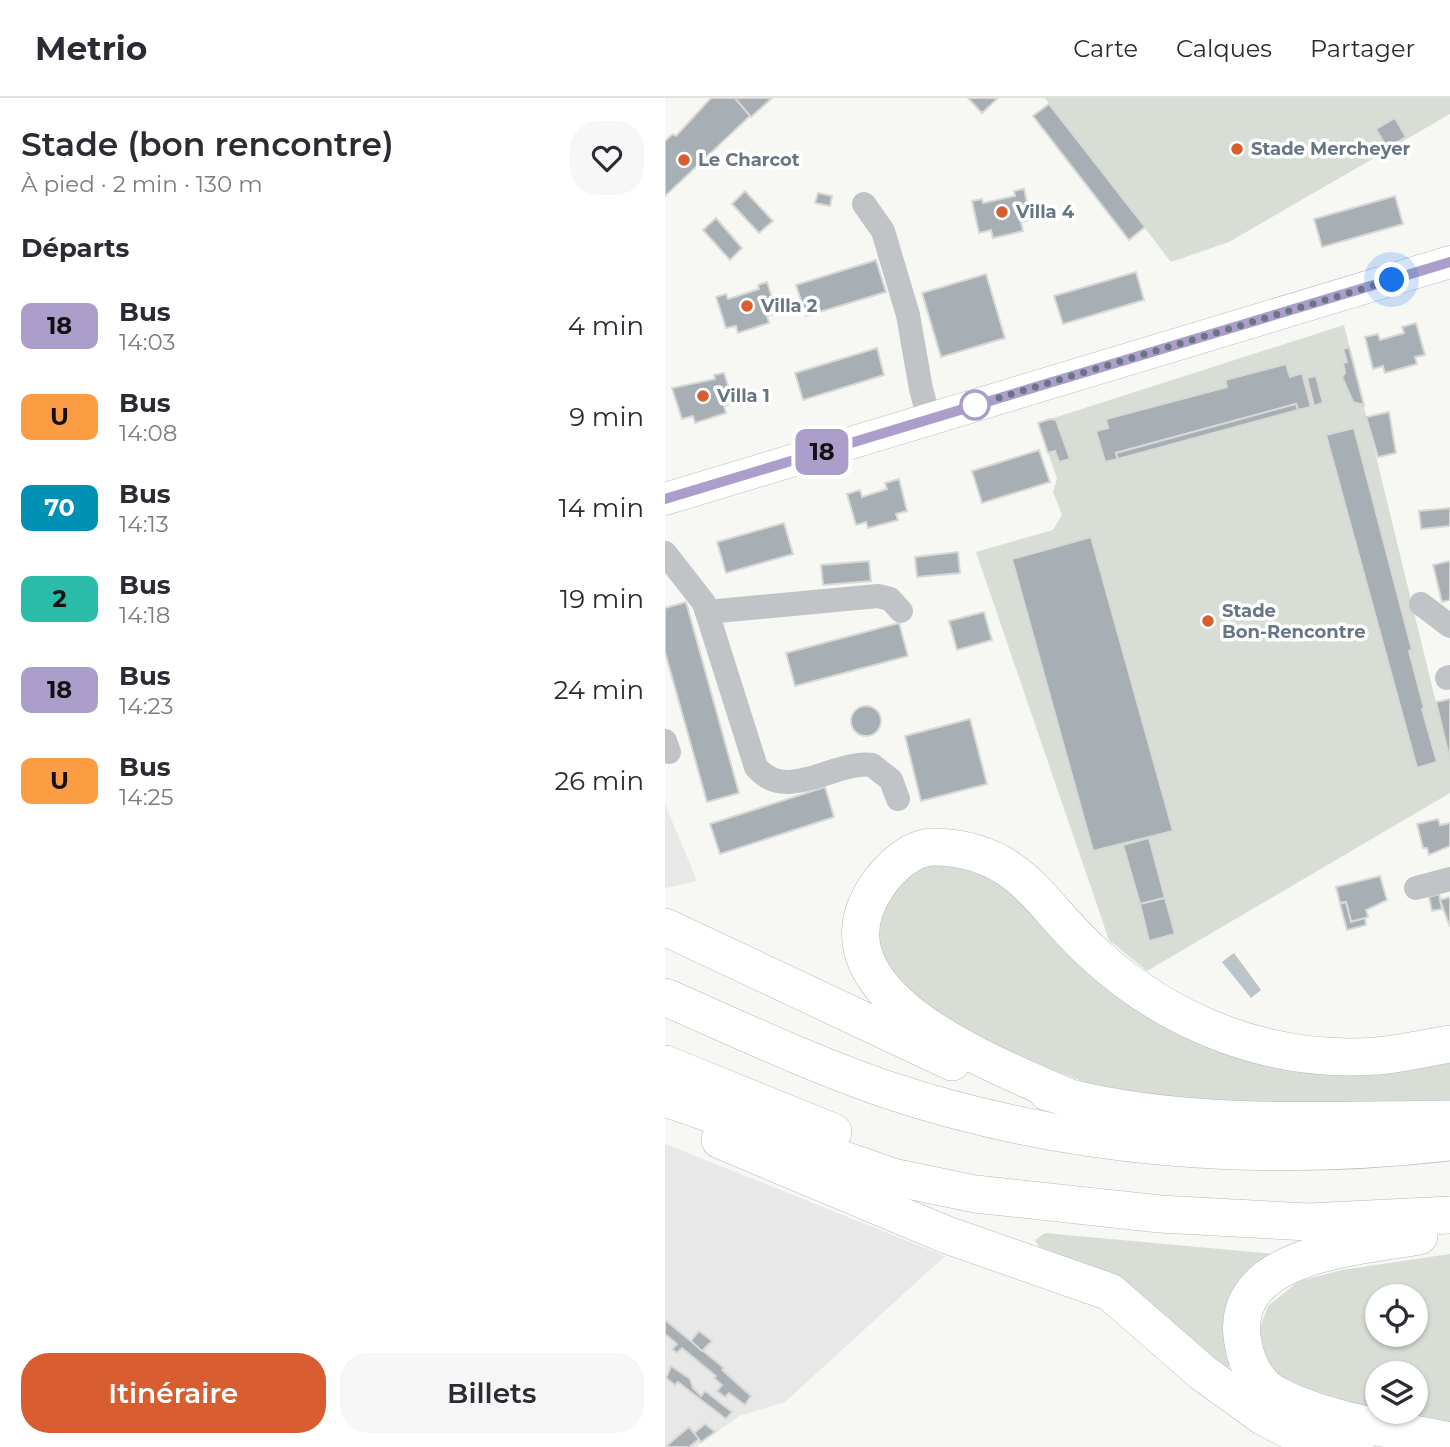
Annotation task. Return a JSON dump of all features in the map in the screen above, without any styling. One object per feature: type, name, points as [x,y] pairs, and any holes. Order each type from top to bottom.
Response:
[{"type":"highway","points":[[1072,1099],[968,1052],[884,992],[864,960],[859,931],[865,904],[885,875],[904,857],[932,847],[970,849],[1004,864],[1045,900],[1090,951],[1124,980],[1175,1013],[1240,1042],[1320,1057],[1378,1056],[1450,1044]]},
{"type":"highway","points":[[665,927],[867,1025],[967,1069],[1072,1099],[1119,1109],[1243,1120],[1450,1119]]},
{"type":"highway","points":[[665,997],[826,1068],[887,1089],[949,1108],[1128,1144],[1213,1152],[1306,1154],[1450,1142]]},
{"type":"highway","points":[[665,1064],[905,1159],[1076,1204]]},
{"type":"highway","points":[[665,1098],[893,1177],[975,1194],[1160,1214],[1308,1222],[1450,1215]]},
{"type":"highway","points":[[665,1115],[780,1168],[895,1214],[1110,1292],[1203,1373],[1264,1417],[1289,1430],[1356,1447]]},
{"type":"highway","points":[[1450,1230],[1317,1255],[1285,1266],[1265,1278],[1248,1298],[1242,1316],[1241,1335],[1245,1357],[1255,1379],[1273,1394],[1336,1416],[1450,1441]]},
{"type":"main road","points":[[665,499],[1450,262]]},
{"type":"street","points":[[864,204],[883,231],[908,315],[929,418]]},
{"type":"street","points":[[665,512],[1450,274]]},
{"type":"street","points":[[670,568],[707,612],[756,767],[763,775],[785,783],[852,766],[873,765],[891,780],[898,799]]},
{"type":"street","points":[[707,612],[878,596],[890,599],[901,611]]},
{"type":"street","points":[[1421,604],[1450,626]]},
{"type":"street","points":[[1416,888],[1450,879]]},
{"type":"shaded area","name":"Stade Mercheyer","points":[[1045,98],[1450,98],[1450,114],[1229,242],[1171,262]]},
{"type":"shaded area","name":"Stade Bon-Rencontre","points":[[1344,325],[1450,760],[1450,793],[1147,971],[1109,940],[976,552],[1053,530],[1062,515],[1053,492],[1057,479],[1038,423]]},
{"type":"shaded area","points":[[665,804],[697,881],[666,888],[665,888]]},
{"type":"shaded area","points":[[939,861],[988,871],[1223,1049],[1450,1055],[1450,1101],[1354,1109],[1206,1106],[1087,1083],[1009,1053],[912,1000],[878,950],[881,902],[917,866]]},
{"type":"shaded area","points":[[1234,953],[1261,990],[1251,998],[1222,962]]},
{"type":"shaded area","points":[[665,1144],[945,1256],[785,1402],[739,1416],[696,1447],[665,1447]]},
{"type":"shaded area","points":[[1045,1233],[1286,1255],[1227,1370],[1045,1257],[1035,1240]]},
{"type":"shaded area","points":[[1450,1254],[1450,1435],[1414,1424],[1428,1424],[1428,1361],[1365,1361],[1365,1409],[1303,1390],[1269,1368],[1257,1335],[1268,1306],[1299,1281],[1342,1270]]},
{"type":"building","name":"Le Charcot","points":[[711,98],[735,98],[751,115],[665,196],[665,141],[673,134],[676,136]]},
{"type":"building","points":[[735,98],[772,98],[751,117]]},
{"type":"building","points":[[968,98],[998,98],[982,113]]},
{"type":"building","points":[[1049,104],[1145,227],[1129,240],[1033,116]]},
{"type":"building","points":[[1395,118],[1406,137],[1387,148],[1376,129]]},
{"type":"building","name":"Villa 4","points":[[1024,189],[1031,220],[1021,222],[1023,231],[993,238],[991,230],[979,233],[972,201],[982,199],[983,203],[1015,196],[1014,191]]},
{"type":"building","points":[[745,191],[773,221],[759,233],[732,204]]},
{"type":"building","points":[[818,193],[832,196],[830,206],[815,203]]},
{"type":"building","points":[[1395,196],[1403,224],[1322,247],[1314,219]]},
{"type":"building","points":[[716,218],[742,248],[730,260],[703,230]]},
{"type":"building","points":[[876,260],[886,292],[806,316],[796,285]]},
{"type":"building","points":[[1136,272],[1144,300],[1063,324],[1054,296]]},
{"type":"building","points":[[986,274],[1005,338],[941,357],[922,293]]},
{"type":"building","name":"Villa 2","points":[[767,282],[777,313],[767,316],[769,323],[738,333],[736,326],[726,328],[716,297],[726,294],[728,299],[759,289],[758,285]]},
{"type":"building","points":[[1416,323],[1425,355],[1415,357],[1417,364],[1385,373],[1383,366],[1373,369],[1365,337],[1378,334],[1380,340],[1404,333],[1402,327]]},
{"type":"building","points":[[1349,347],[1364,405],[1353,402],[1342,377],[1345,373],[1343,363],[1347,362],[1343,349]]},
{"type":"building","points":[[877,348],[884,375],[803,400],[795,373]]},
{"type":"building","points":[[1286,364],[1290,377],[1302,373],[1311,407],[1298,410],[1296,404],[1116,453],[1118,459],[1105,462],[1096,431],[1108,428],[1106,419],[1227,387],[1225,380]]},
{"type":"building","name":"Villa 1","points":[[724,373],[734,403],[724,406],[726,413],[695,423],[693,416],[682,419],[672,388],[715,379],[714,375]]},
{"type":"building","points":[[1316,376],[1323,403],[1314,406],[1307,378]]},
{"type":"building","points":[[1296,404],[1298,410],[1118,459],[1116,453]]},
{"type":"building","points":[[1389,412],[1396,453],[1378,457],[1366,417]]},
{"type":"building","points":[[1056,420],[1070,459],[1059,462],[1055,451],[1048,453],[1038,423]]},
{"type":"building","points":[[1354,428],[1412,650],[1409,651],[1437,762],[1417,768],[1326,435]]},
{"type":"building","points":[[1039,450],[1050,482],[982,503],[972,471]]},
{"type":"building","points":[[899,479],[907,511],[896,514],[898,520],[868,528],[866,522],[856,525],[847,494],[860,490],[862,497],[887,489],[885,483]]},
{"type":"building","points":[[1450,508],[1450,526],[1421,529],[1419,511]]},
{"type":"building","points":[[784,523],[793,554],[726,573],[717,542]]},
{"type":"building","points":[[1091,537],[1173,831],[1093,851],[1012,559]]},
{"type":"building","points":[[958,552],[960,573],[917,577],[915,557]]},
{"type":"building","points":[[869,561],[871,581],[823,585],[821,565]]},
{"type":"building","points":[[1450,561],[1450,600],[1442,602],[1433,565]]},
{"type":"building","points":[[686,602],[739,793],[707,802],[665,652],[665,608]]},
{"type":"building","points":[[984,612],[992,640],[957,650],[949,621]]},
{"type":"building","points":[[899,623],[908,656],[795,686],[786,653]]},
{"type":"building","points":[[1450,699],[1450,760],[1436,702]]},
{"type":"building","points":[[866,706],[877,710],[881,721],[877,732],[866,736],[855,732],[851,721],[855,710]]},
{"type":"building","points":[[970,719],[987,784],[921,801],[905,736]]},
{"type":"building","points":[[825,787],[834,817],[720,854],[710,824]]},
{"type":"building","points":[[1438,819],[1440,825],[1450,823],[1450,846],[1429,855],[1427,848],[1423,848],[1417,824]]},
{"type":"building","points":[[1149,838],[1165,898],[1140,904],[1123,845]]},
{"type":"building","points":[[1380,876],[1387,900],[1366,910],[1368,917],[1351,922],[1346,902],[1340,903],[1336,887]]},
{"type":"building","points":[[1439,894],[1442,909],[1432,911],[1429,897]]},
{"type":"building","points":[[1450,897],[1450,927],[1440,900]]},
{"type":"building","points":[[1165,898],[1175,934],[1149,941],[1140,904]]},
{"type":"building","points":[[1346,902],[1351,922],[1365,918],[1366,925],[1347,930],[1340,904]]},
{"type":"building","points":[[665,1320],[724,1368],[722,1370],[751,1396],[745,1405],[729,1393],[725,1397],[717,1391],[722,1385],[714,1378],[716,1376],[682,1348],[677,1353],[672,1349],[677,1344],[665,1334]]},
{"type":"building","points":[[699,1331],[712,1341],[702,1351],[691,1341]]},
{"type":"building","points":[[671,1366],[690,1379],[693,1388],[701,1396],[705,1391],[732,1412],[726,1419],[678,1382],[675,1385],[666,1378]]},
{"type":"building","points":[[705,1424],[715,1432],[701,1442],[694,1433]]},
{"type":"building","points":[[689,1427],[699,1439],[689,1447],[665,1447]]},
{"type":"bus line","name":"18","points":[[665,499],[1450,262]]},
{"type":"place","name":"Stade Mercheyer","points":[[1237,149]]},
{"type":"place","name":"Le Charcot","points":[[684,160]]},
{"type":"place","name":"Villa 4","points":[[1002,212]]},
{"type":"place","name":"Villa 2","points":[[747,306]]},
{"type":"place","name":"Villa 1","points":[[703,396]]},
{"type":"place","name":"Stade Bon-Rencontre","points":[[1208,621]]},
{"type":"route","points":[[975,405],[1392,280]]}]
